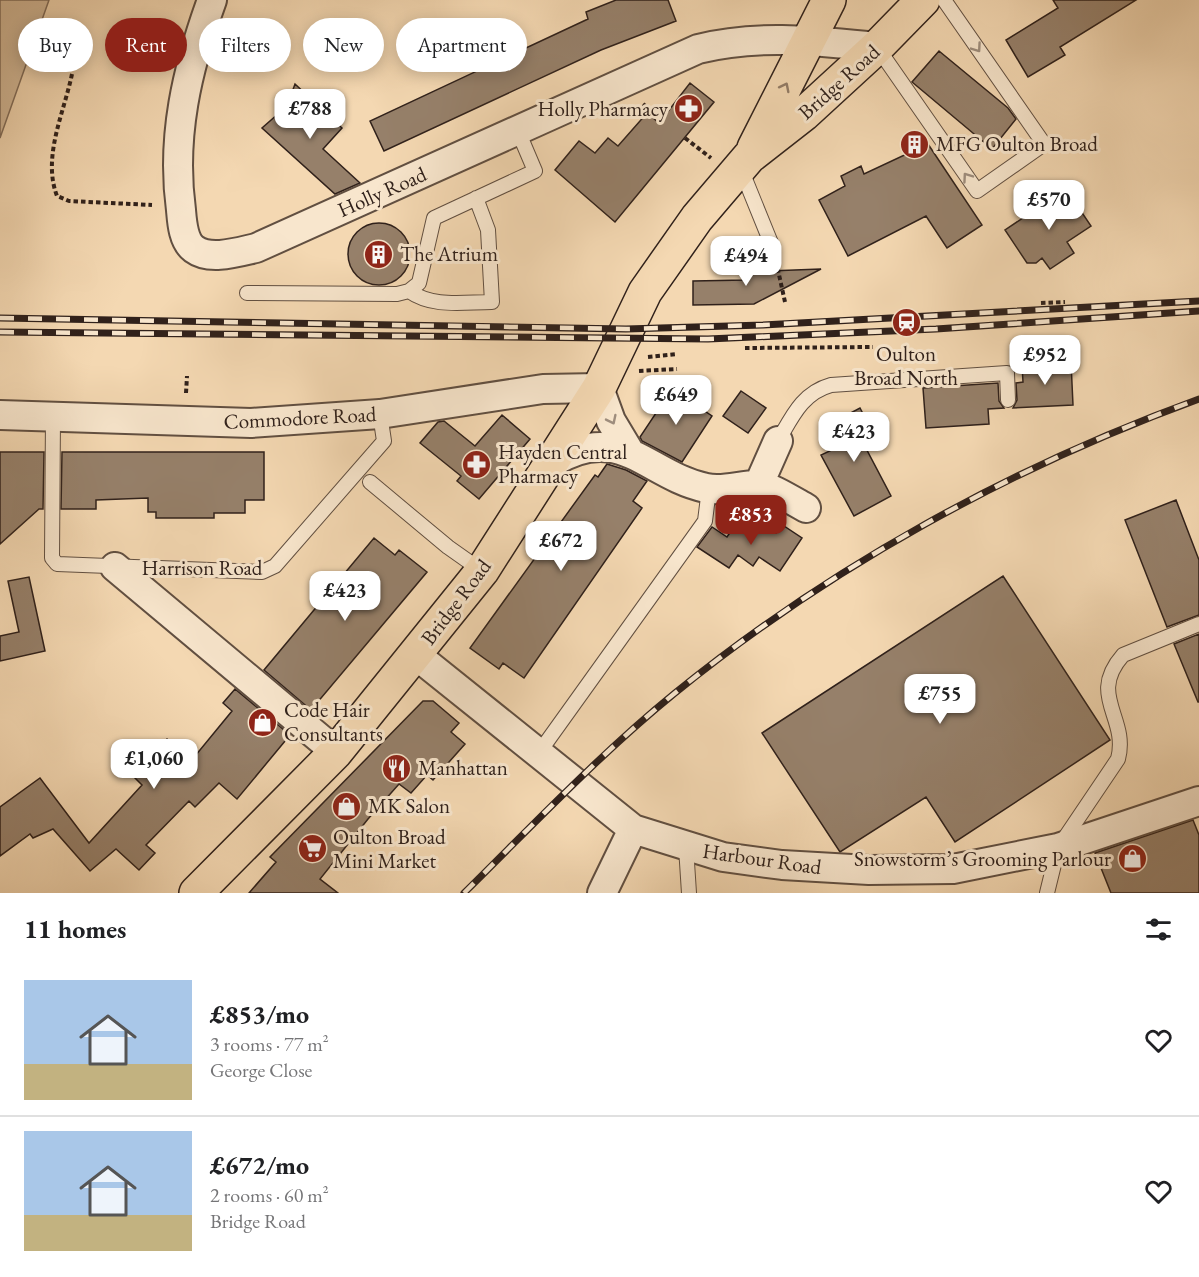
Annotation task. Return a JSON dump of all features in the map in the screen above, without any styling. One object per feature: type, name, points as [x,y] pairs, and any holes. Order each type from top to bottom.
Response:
[{"type":"highway","name":"Bridge Road","points":[[745,162],[829,0]]},
{"type":"highway","name":"Bridge Road","points":[[196,893],[336,752],[482,571],[599,388],[645,292],[697,218],[745,162],[804,114],[877,47],[923,0]]},
{"type":"street","name":"Holly Road","points":[[212,0],[200,35],[180,111],[177,143],[180,207],[187,241],[194,249],[221,255],[256,248],[698,49],[731,41],[760,38],[877,47]]},
{"type":"street","name":"Commodore Road","points":[[0,415],[251,423],[380,414],[543,389],[599,388]]},
{"type":"street","points":[[599,388],[611,421],[629,451]]},
{"type":"street","points":[[759,484],[778,441]]},
{"type":"street","points":[[552,462],[568,453],[583,449],[629,451],[684,483],[709,489],[759,484],[806,508]]},
{"type":"street","name":"Harrison Road","points":[[115,567],[336,752]]},
{"type":"street","name":"Harbour Road","points":[[416,655],[633,829],[723,857],[782,865],[869,870],[953,869],[1058,848],[1199,801]]},
{"type":"street","points":[[602,893],[633,829]]},
{"type":"lane","points":[[877,47],[977,191],[1044,144],[944,0]]},
{"type":"lane","points":[[247,293],[397,294],[409,291],[418,283],[434,218],[535,171],[518,131]]},
{"type":"lane","points":[[745,162],[771,243]]},
{"type":"lane","points":[[409,291],[420,298],[441,303],[492,302],[488,230],[476,198]]},
{"type":"lane","points":[[778,441],[802,402],[811,393],[831,384],[1007,373],[1008,400]]},
{"type":"lane","name":"Harrison Road","points":[[53,416],[52,558],[61,566],[268,570],[384,441],[380,414]]},
{"type":"lane","points":[[370,482],[448,547],[482,571]]},
{"type":"lane","points":[[538,754],[705,521],[709,489]]},
{"type":"lane","points":[[1047,893],[1058,848],[1118,759],[1122,743],[1107,700],[1107,686],[1114,664],[1123,655],[1199,624]]},
{"type":"lane","points":[[686,847],[689,893]]},
{"type":"path","points":[[72,74],[51,161],[52,184],[57,196],[69,201],[180,207]]},
{"type":"path","points":[[642,103],[662,119]]},
{"type":"path","points":[[771,243],[785,302]]},
{"type":"path","points":[[1041,303],[1065,302]]},
{"type":"path","points":[[830,347],[830,354]]},
{"type":"path","points":[[745,348],[873,347]]},
{"type":"path","points":[[647,357],[677,354]]},
{"type":"path","points":[[644,372],[677,369]]},
{"type":"path","points":[[186,399],[187,376]]},
{"type":"shaded area","points":[[0,0],[49,0],[43,18],[18,18],[18,72],[23,72],[0,138]]},
{"type":"building","points":[[616,0],[668,0],[676,21],[601,50],[384,151],[370,121],[475,72],[527,72],[527,48],[588,19],[586,12]]},
{"type":"building","points":[[1053,0],[1136,0],[1060,47],[1065,55],[1028,77],[1006,40],[1058,8]]},
{"type":"building","points":[[939,51],[1008,108],[1016,119],[992,149],[912,82]]},
{"type":"building","points":[[690,83],[714,102],[615,222],[555,170],[579,141],[595,153],[608,138],[618,146],[647,113],[659,123]]},
{"type":"building","points":[[295,84],[342,128],[323,149],[360,183],[335,194],[262,128],[287,106]]},
{"type":"building","points":[[928,144],[982,225],[947,248],[926,216],[848,256],[819,200],[845,186],[841,176],[861,166],[864,174]]},
{"type":"building","points":[[1066,189],[1091,226],[1067,242],[1074,253],[1050,269],[1042,258],[1036,263],[1027,263],[1005,230]]},
{"type":"building","name":"The Atrium","points":[[373,223],[385,223],[401,232],[408,242],[410,254],[408,266],[401,276],[385,285],[373,285],[362,280],[353,271],[348,260],[348,248],[353,237],[362,228]]},
{"type":"building","points":[[821,269],[754,304],[693,305],[693,281],[745,280],[745,272]]},
{"type":"building","points":[[1071,362],[1073,405],[1013,408],[1017,400],[1016,383],[1023,382],[1022,364]]},
{"type":"building","points":[[998,383],[999,401],[1004,408],[988,409],[989,424],[926,428],[923,388]]},
{"type":"building","points":[[672,389],[712,416],[682,462],[642,441],[640,437]]},
{"type":"building","points":[[741,391],[766,408],[748,433],[723,416]]},
{"type":"building","points":[[860,408],[871,429],[859,435],[891,496],[854,516],[821,455],[834,449],[822,428]]},
{"type":"building","name":"Hayden Central Pharmacy","points":[[502,415],[530,439],[479,499],[457,481],[461,476],[420,443],[438,422],[444,421],[475,446]]},
{"type":"building","points":[[0,452],[44,452],[43,509],[39,509],[0,544]]},
{"type":"building","points":[[62,452],[264,452],[264,500],[245,500],[245,513],[214,513],[214,518],[156,518],[156,512],[148,512],[148,498],[96,500],[96,509],[61,509]]},
{"type":"building","points":[[607,464],[626,470],[647,481],[633,501],[642,508],[524,678],[503,663],[499,669],[470,648],[595,475],[598,477]]},
{"type":"building","points":[[1176,500],[1199,560],[1199,615],[1167,627],[1125,520]]},
{"type":"building","points":[[760,522],[776,533],[781,524],[802,538],[780,571],[759,557],[753,566],[738,555],[729,568],[697,547],[712,527],[727,537],[735,525],[751,536]]},
{"type":"building","points":[[374,538],[395,555],[399,550],[427,572],[311,710],[264,670]]},
{"type":"building","points":[[1003,576],[1110,740],[955,842],[926,797],[840,852],[762,733]]},
{"type":"building","points":[[29,577],[45,651],[0,661],[0,636],[19,632],[8,581]]},
{"type":"building","points":[[1199,634],[1199,702],[1198,702],[1174,644]]},
{"type":"building","points":[[235,689],[290,735],[237,799],[219,783],[195,807],[189,801],[146,845],[155,853],[139,870],[116,849],[90,871],[53,829],[33,838],[30,834],[0,856],[0,807],[40,778],[89,843],[142,785],[133,776],[167,739],[191,761],[232,711],[223,703]]},
{"type":"building","points":[[423,701],[433,701],[459,723],[451,732],[465,744],[433,780],[427,775],[411,793],[399,784],[368,819],[320,879],[338,893],[249,893],[276,862],[270,857]]},
{"type":"building","points":[[1193,820],[1199,835],[1199,893],[1111,893],[1095,853]]},
{"type":"railway","points":[[0,318],[626,329],[763,325],[1199,301]]},
{"type":"railway","points":[[0,332],[708,339],[936,329],[1199,311]]},
{"type":"railway","points":[[464,893],[567,790],[647,716],[734,647],[796,603],[925,524],[992,489],[1060,456],[1199,399]]},
{"type":"place","name":"Holly Pharmacy","points":[[689,109]]},
{"type":"place","name":"MFG Oulton Broad","points":[[915,144]]},
{"type":"place","name":"The Atrium","points":[[379,254]]},
{"type":"place","name":"Oulton Broad North","points":[[906,323]]},
{"type":"place","name":"Hayden Central Pharmacy","points":[[477,464]]},
{"type":"place","name":"Code Hair Consultants","points":[[263,722]]},
{"type":"place","name":"Manhattan","points":[[397,768]]},
{"type":"place","name":"MK Salon","points":[[347,806]]},
{"type":"place","name":"Oulton Broad Mini Market","points":[[312,849]]},
{"type":"place","name":"Snowstorm’s Grooming Parlour","points":[[1132,859]]}]
